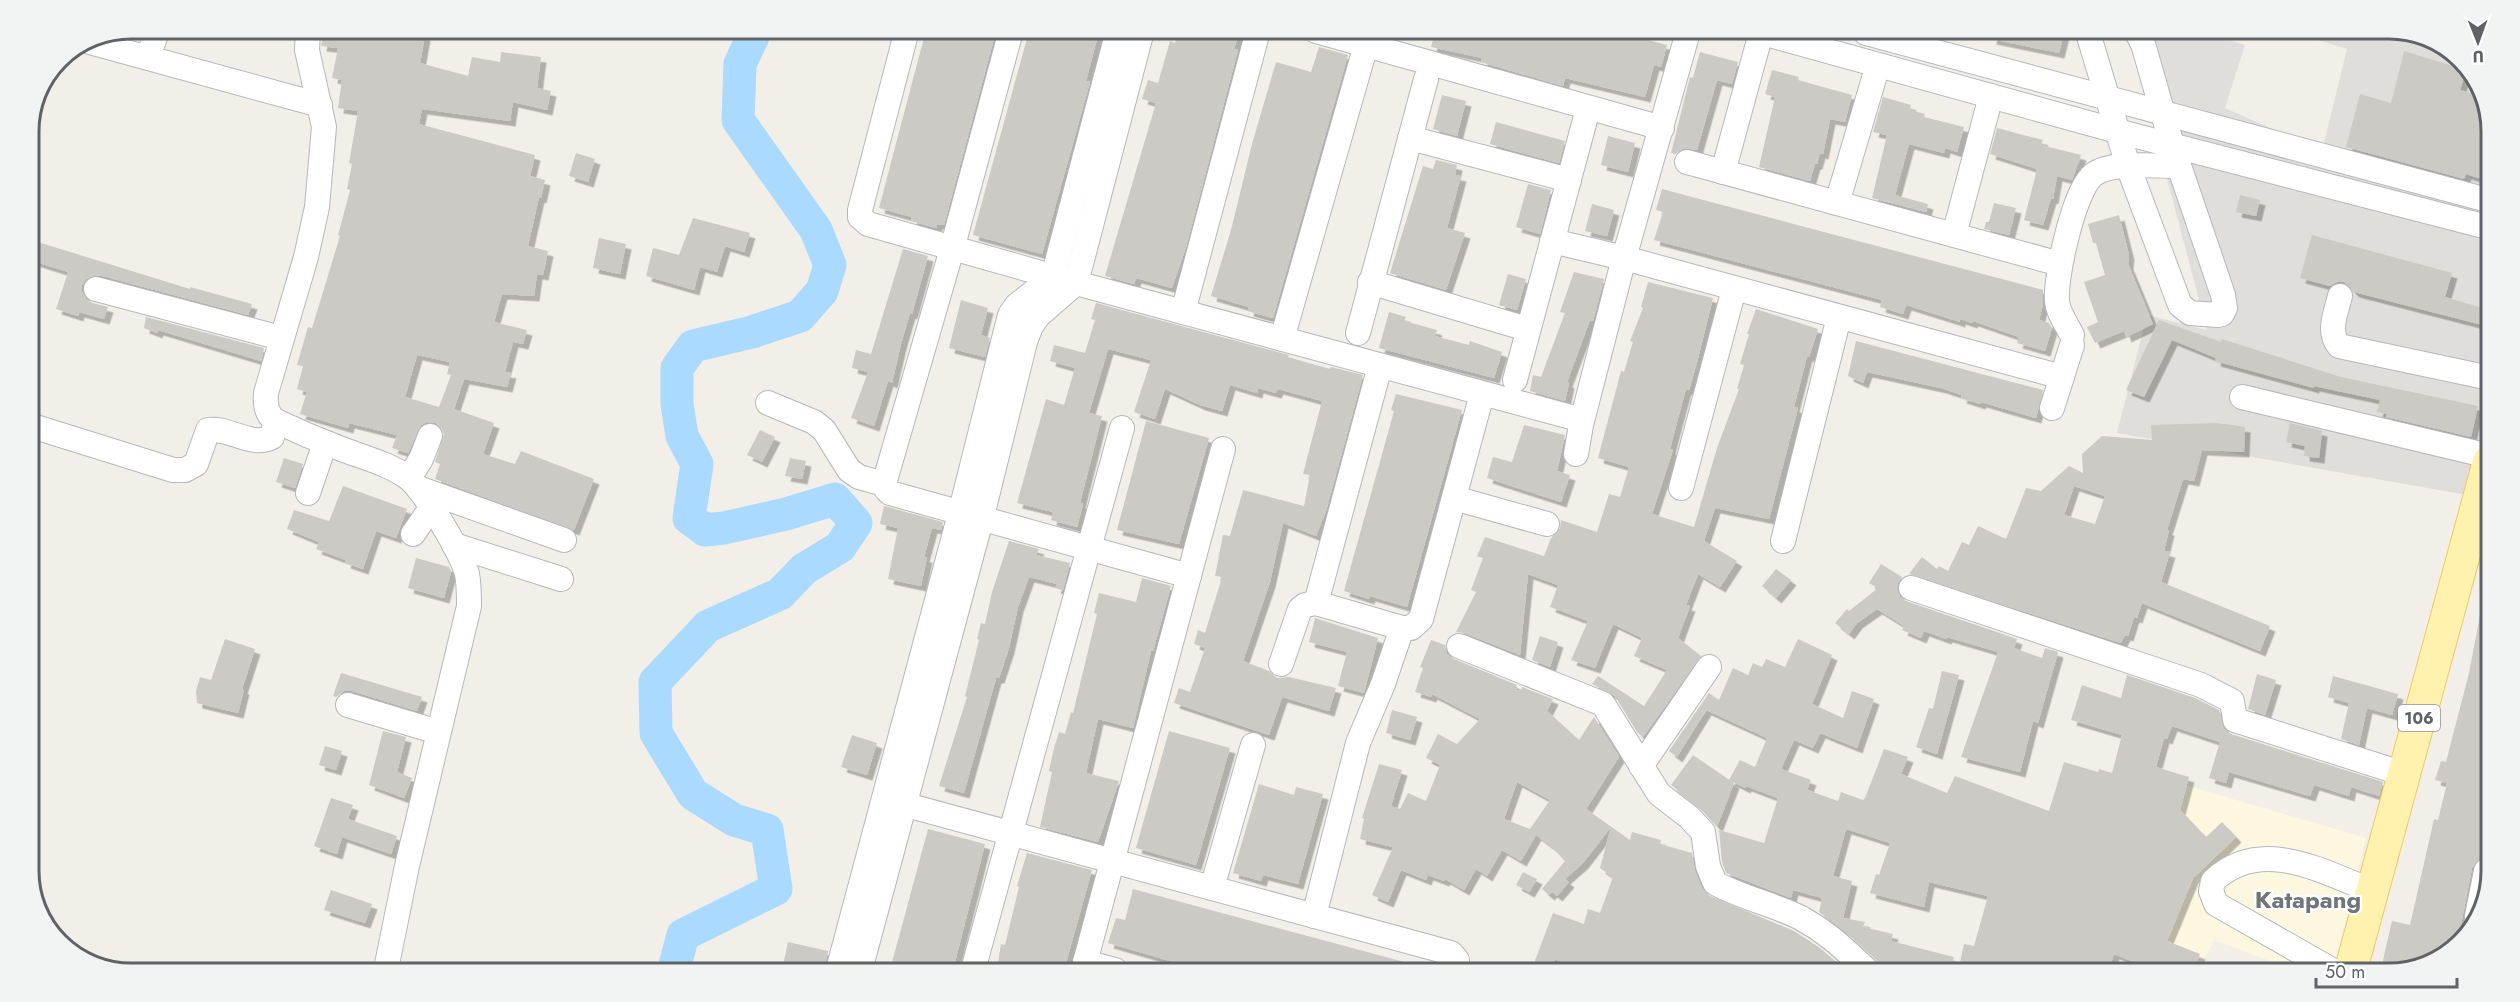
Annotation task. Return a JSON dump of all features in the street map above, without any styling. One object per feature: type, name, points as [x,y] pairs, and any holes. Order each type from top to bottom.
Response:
[{"type":"main road","name":"106","points":[[2353,963],[2481,491]]},
{"type":"street","points":[[148,57],[154,39]]},
{"type":"street","points":[[308,39],[307,50],[324,127],[317,207],[306,257],[266,397],[269,416],[325,443],[394,469],[413,483],[564,540]]},
{"type":"street","points":[[905,39],[860,217],[868,224],[1053,277],[1582,420]]},
{"type":"street","points":[[1009,39],[952,249],[884,484],[890,493],[1189,576]]},
{"type":"street","points":[[971,517],[1010,315],[1017,305],[1053,277],[1116,39]]},
{"type":"street","points":[[840,963],[894,802],[971,517],[1031,326],[1044,310],[1076,283],[1140,39]]},
{"type":"street","points":[[1183,312],[1256,39]]},
{"type":"street","points":[[1345,39],[1662,128]]},
{"type":"street","points":[[1576,454],[1582,420],[1624,258],[1686,39]]},
{"type":"street","points":[[1723,172],[1758,39]]},
{"type":"street","points":[[1782,39],[2117,131],[2175,156],[2481,226]]},
{"type":"street","points":[[1889,39],[2481,198]]},
{"type":"street","points":[[2090,39],[2128,166],[2180,305],[2190,313],[2218,315],[2223,312],[2225,301],[2175,156],[2140,39]]},
{"type":"street","points":[[100,45],[320,105]]},
{"type":"street","points":[[1282,339],[1366,45]]},
{"type":"street","points":[[1837,203],[1878,65]]},
{"type":"street","points":[[1358,333],[1426,79]]},
{"type":"street","points":[[1954,235],[1991,96]]},
{"type":"street","points":[[1515,380],[1527,329],[1586,120]]},
{"type":"street","points":[[1410,138],[1569,180]]},
{"type":"street","points":[[2052,408],[2072,340],[2058,306],[2060,264],[2075,209],[2093,175],[2108,168],[2175,156]]},
{"type":"street","points":[[1687,162],[2060,264]]},
{"type":"street","points":[[1552,241],[1624,258],[2062,376]]},
{"type":"street","points":[[1370,282],[1527,329]]},
{"type":"street","points":[[96,289],[281,338]]},
{"type":"street","points":[[1681,488],[1734,289]]},
{"type":"street","points":[[2340,296],[2332,329],[2334,339],[2339,346],[2481,376]]},
{"type":"street","points":[[1783,541],[1839,317]]},
{"type":"street","points":[[1316,603],[1380,366]]},
{"type":"street","points":[[1281,664],[1300,609],[1305,605],[1316,603],[1402,628],[1411,627],[1420,619],[1482,394]]},
{"type":"street","points":[[2242,397],[2481,454]]},
{"type":"street","points":[[768,403],[814,422],[824,429],[849,470],[859,477],[884,484]]},
{"type":"street","points":[[39,428],[173,470],[185,470],[196,464],[208,430],[221,430],[260,441],[272,437],[276,421]]},
{"type":"street","points":[[975,963],[1122,428]]},
{"type":"street","points":[[413,483],[430,436]]},
{"type":"street","points":[[308,493],[325,443]]},
{"type":"street","points":[[1085,963],[1223,449]]},
{"type":"street","points":[[387,963],[438,732],[469,606],[466,572],[454,545],[413,483]]},
{"type":"street","points":[[1454,498],[1547,524]]},
{"type":"street","points":[[413,534],[431,508]]},
{"type":"street","points":[[454,545],[561,579]]},
{"type":"street","points":[[1911,588],[2202,685],[2232,701],[2235,720],[2404,774]]},
{"type":"street","points":[[1314,916],[1358,743],[1383,684],[1402,628]]},
{"type":"street","points":[[1458,646],[1599,701],[1609,711],[1659,794],[1689,817],[1703,832],[1708,866],[1715,883],[1799,918],[1819,929],[1845,948],[1860,963]]},
{"type":"street","points":[[1641,766],[1709,667]]},
{"type":"street","points":[[348,705],[438,732]]},
{"type":"street","points":[[1212,888],[1253,745]]},
{"type":"street","points":[[894,802],[1451,953],[1457,960],[1456,963]]},
{"type":"street","points":[[861,963],[894,802]]},
{"type":"street","points":[[2319,963],[2216,904],[2211,891],[2213,881],[2233,866],[2248,860],[2274,858],[2302,864],[2372,891]]},
{"type":"shaded area","points":[[2156,39],[2226,39],[2245,45],[2225,108],[2322,151],[2347,49],[2315,39],[2401,40],[2418,44],[2445,58],[2448,61],[2448,72],[2459,72],[2469,85],[2476,102],[2481,125],[2481,460],[2473,496],[2117,433],[2147,315],[2207,330],[2145,95]]},
{"type":"shaded area","points":[[2185,785],[2366,838],[2335,963],[2276,963],[2214,940],[2202,963],[2136,963],[2112,953]]},
{"type":"building","points":[[322,39],[424,39],[420,63],[468,76],[472,57],[500,62],[501,52],[541,57],[537,88],[551,91],[547,110],[513,102],[510,121],[422,109],[419,124],[535,155],[530,176],[545,180],[528,246],[548,251],[543,275],[537,274],[534,296],[502,294],[494,322],[527,330],[523,344],[513,342],[505,372],[511,373],[507,387],[464,379],[454,409],[494,423],[483,454],[515,464],[521,451],[594,479],[574,530],[435,479],[440,464],[435,462],[444,434],[436,423],[427,422],[421,425],[408,453],[392,448],[397,435],[349,423],[348,428],[300,414],[307,392],[297,389],[303,366],[297,365],[308,327],[312,328],[340,236],[338,235],[350,190],[347,189],[352,164],[349,163],[358,111],[338,108],[342,80],[332,78],[338,48],[321,46]],"holes":[[[417,355],[450,362],[447,374],[451,375],[439,407],[405,397]]]},
{"type":"building","points":[[924,39],[994,39],[944,225],[937,224],[936,228],[911,221],[912,217],[879,208]]},
{"type":"building","points":[[1027,39],[1097,39],[1086,81],[1090,82],[1042,254],[973,235]]},
{"type":"building","points":[[1176,39],[1237,39],[1234,49],[1238,50],[1186,247],[1172,288],[1136,278],[1134,284],[1105,276],[1156,103],[1142,99],[1148,80],[1158,83],[1170,41],[1175,43]]},
{"type":"building","points":[[1433,39],[1644,39],[1667,45],[1661,67],[1654,65],[1645,97],[1565,78],[1563,86],[1481,62],[1482,58],[1431,47]]},
{"type":"building","points":[[1991,39],[2062,39],[2059,53]]},
{"type":"building","points":[[1319,47],[1348,55],[1273,318],[1248,311],[1249,307],[1211,296],[1276,62],[1311,72]]},
{"type":"building","points":[[2404,51],[2448,64],[2448,72],[2459,72],[2464,78],[2460,90],[2473,94],[2479,113],[2481,179],[2466,174],[2464,179],[2346,147],[2360,94],[2391,103]]},
{"type":"building","points":[[1700,52],[1738,62],[1732,84],[1717,80],[1697,150],[1684,148],[1675,154],[1671,153],[1690,77],[1693,78]]},
{"type":"building","points":[[1772,70],[1852,95],[1845,122],[1830,119],[1823,154],[1820,153],[1810,181],[1759,167],[1775,97],[1765,94]]},
{"type":"building","points":[[1442,95],[1466,101],[1457,136],[1433,129]]},
{"type":"building","points":[[1883,97],[1911,105],[1910,110],[1925,114],[1924,117],[1964,127],[1957,152],[1945,148],[1944,153],[1909,144],[1895,195],[1928,204],[1926,212],[1872,198],[1887,135],[1873,132]]},
{"type":"building","points":[[1496,122],[1565,141],[1559,163],[1490,144]]},
{"type":"building","points":[[1997,128],[2043,140],[2041,145],[2081,155],[2072,180],[2057,176],[2053,199],[2051,198],[2043,225],[2024,220],[2037,169],[1990,154]]},
{"type":"building","points":[[1608,136],[1635,143],[1628,172],[1601,165]]},
{"type":"building","points":[[576,153],[595,159],[588,182],[569,176]]},
{"type":"building","points":[[1436,160],[1457,165],[1455,175],[1461,176],[1447,228],[1465,233],[1446,290],[1390,273],[1423,166],[1433,169]]},
{"type":"building","points":[[1528,184],[1551,190],[1540,234],[1516,227]]},
{"type":"building","points":[[1662,189],[2043,290],[2043,304],[2039,320],[2049,323],[2052,328],[2045,351],[2017,343],[2019,337],[1973,321],[1972,323],[1960,319],[1960,322],[1906,305],[1903,314],[1880,307],[1882,300],[1654,240],[1663,212],[1656,210]]},
{"type":"building","points":[[2240,195],[2260,200],[2256,216],[2236,212]]},
{"type":"building","points":[[1994,203],[2016,208],[2009,235],[1984,229],[1986,222],[1989,222]]},
{"type":"building","points":[[1592,204],[1614,210],[1607,236],[1585,231]]},
{"type":"building","points":[[2119,215],[2129,255],[2128,264],[2153,324],[2126,337],[2124,331],[2095,343],[2087,327],[2098,322],[2084,282],[2105,275],[2088,224]]},
{"type":"building","points":[[693,218],[750,233],[744,252],[725,246],[717,272],[700,267],[694,290],[646,276],[653,248],[679,255]]},
{"type":"building","points":[[2312,235],[2452,273],[2445,297],[2481,307],[2481,325],[2354,292],[2344,282],[2337,282],[2330,286],[2300,278]]},
{"type":"building","points":[[599,238],[626,244],[620,274],[593,268]]},
{"type":"building","points":[[39,242],[190,289],[190,287],[252,304],[248,315],[99,275],[86,279],[82,285],[82,292],[92,303],[108,307],[104,319],[79,312],[78,316],[56,309],[68,272],[39,263]]},
{"type":"building","points":[[903,249],[928,256],[901,344],[892,383],[888,381],[874,426],[851,418],[868,372],[852,368],[856,350],[871,354]]},
{"type":"building","points":[[1574,272],[1604,279],[1593,321],[1590,320],[1567,382],[1569,383],[1565,401],[1530,391],[1533,375],[1541,377],[1565,313],[1560,312]]},
{"type":"building","points":[[1508,274],[1526,279],[1517,310],[1499,305]]},
{"type":"building","points":[[1648,282],[1713,298],[1689,390],[1686,389],[1678,418],[1670,449],[1673,450],[1652,514],[1694,527],[1717,448],[1739,389],[1737,389],[1744,365],[1740,364],[1756,309],[1818,329],[1809,357],[1807,356],[1794,407],[1798,408],[1769,519],[1715,508],[1704,541],[1737,561],[1720,587],[1698,574],[1686,605],[1690,606],[1678,638],[1701,656],[1643,737],[1637,732],[1615,696],[1592,684],[1598,676],[1644,706],[1667,670],[1634,656],[1642,638],[1613,624],[1595,668],[1571,660],[1588,621],[1550,607],[1558,585],[1528,574],[1520,655],[1456,632],[1476,592],[1471,590],[1483,558],[1477,556],[1485,537],[1544,556],[1551,538],[1560,528],[1561,520],[1597,532],[1609,494],[1620,497],[1629,467],[1598,458],[1621,371],[1624,372],[1633,342],[1630,341],[1643,308],[1641,307]]},
{"type":"building","points":[[961,300],[988,308],[981,335],[990,338],[985,357],[949,348]]},
{"type":"building","points":[[1096,303],[1289,355],[1288,357],[1330,369],[1331,367],[1363,375],[1326,511],[1316,536],[1283,523],[1270,582],[1243,661],[1269,671],[1277,678],[1289,677],[1336,688],[1329,711],[1282,697],[1269,735],[1174,703],[1179,688],[1190,692],[1205,648],[1194,644],[1198,630],[1205,633],[1222,577],[1215,576],[1223,535],[1230,536],[1243,490],[1304,506],[1310,475],[1303,474],[1322,401],[1278,389],[1276,393],[1258,388],[1257,393],[1230,385],[1222,411],[1200,405],[1165,389],[1155,419],[1134,412],[1151,360],[1108,349],[1089,413],[1102,416],[1080,503],[1083,504],[1077,527],[1051,520],[1053,512],[1017,503],[1046,399],[1064,405],[1075,368],[1050,361],[1054,345],[1085,353],[1095,320],[1091,319]]},
{"type":"building","points":[[1389,312],[1406,317],[1404,321],[1437,330],[1435,336],[1469,345],[1470,341],[1502,352],[1494,378],[1379,348]]},
{"type":"building","points":[[146,317],[264,348],[261,361],[158,330],[157,333],[144,328]]},
{"type":"building","points":[[2159,320],[2221,342],[2222,339],[2341,377],[2478,406],[2471,437],[2386,417],[2387,414],[2377,412],[2380,400],[2314,386],[2314,388],[2215,361],[2216,358],[2172,340],[2144,397],[2126,390]]},
{"type":"building","points":[[1856,341],[2043,390],[2036,418],[1961,398],[1962,395],[1941,388],[1867,372],[1863,383],[1848,376]]},
{"type":"building","points":[[1396,394],[1462,410],[1407,607],[1344,591],[1394,411],[1391,410]]},
{"type":"building","points":[[1146,421],[1209,438],[1179,544],[1117,530]]},
{"type":"building","points":[[2217,423],[2245,427],[2244,452],[2202,450],[2194,481],[2183,479],[2167,530],[2169,530],[2164,551],[2170,552],[2161,582],[2270,626],[2260,651],[2142,603],[2137,618],[2134,617],[2128,636],[2125,635],[2121,643],[1909,574],[1922,557],[1937,569],[1939,566],[1948,571],[1962,542],[1969,545],[1978,526],[2006,539],[2026,488],[2041,491],[2069,466],[2083,473],[2082,454],[2102,436],[2152,440],[2151,425]],"holes":[[[2074,486],[2105,496],[2095,524],[2064,515]]]},
{"type":"building","points":[[2290,423],[2322,431],[2319,458],[2304,456],[2305,446],[2286,442]]},
{"type":"building","points":[[1524,425],[1565,435],[1557,471],[1570,475],[1561,502],[1487,478],[1493,457],[1512,462]]},
{"type":"building","points":[[760,430],[775,437],[762,462],[747,455]]},
{"type":"building","points":[[284,458],[303,464],[295,488],[276,482]]},
{"type":"building","points":[[790,458],[806,461],[802,479],[785,476]]},
{"type":"building","points":[[343,486],[407,509],[396,538],[376,531],[363,569],[316,549],[319,542],[287,529],[294,510],[329,521]]},
{"type":"building","points":[[884,506],[943,522],[941,530],[932,528],[924,557],[927,557],[921,586],[888,579],[898,528],[880,524]]},
{"type":"building","points":[[1009,541],[1039,549],[1036,555],[1070,563],[1063,590],[1055,588],[1057,584],[1029,577],[1018,607],[1009,648],[999,678],[996,678],[964,793],[939,786],[967,697],[965,696],[981,623],[985,624],[992,592]]},
{"type":"building","points":[[416,558],[449,567],[451,572],[444,598],[408,588]]},
{"type":"building","points":[[1881,564],[1902,577],[1897,590],[1900,597],[1906,601],[2017,639],[2014,648],[2042,658],[2045,648],[2058,652],[2038,723],[2033,721],[2020,772],[1961,757],[1998,652],[1924,631],[1921,638],[1902,630],[1904,626],[1877,609],[1857,623],[1849,634],[1835,623],[1847,609],[1849,611],[1878,588],[1869,583]]},
{"type":"building","points":[[1776,569],[1791,580],[1776,598],[1762,586]]},
{"type":"building","points":[[1142,578],[1171,586],[1153,651],[1151,651],[1133,728],[1098,719],[1086,773],[1119,781],[1098,842],[1040,827],[1052,772],[1049,771],[1054,748],[1059,732],[1065,734],[1071,712],[1073,713],[1097,614],[1094,613],[1099,593],[1136,602]]},
{"type":"building","points":[[2481,610],[2481,858],[2472,868],[2460,928],[2445,944],[2418,958],[2382,963],[2392,921],[2410,925],[2434,819],[2438,820],[2447,783],[2435,780],[2441,761],[2446,762],[2469,673]]},
{"type":"building","points":[[1315,618],[1378,638],[1364,693],[1338,686],[1347,652],[1309,642]]},
{"type":"building","points":[[1540,636],[1558,642],[1550,667],[1532,660]]},
{"type":"building","points":[[225,639],[255,649],[242,689],[244,689],[238,713],[197,703],[196,691],[200,677],[211,680]]},
{"type":"building","points":[[1798,639],[1832,655],[1812,704],[1843,718],[1852,691],[1874,699],[1857,748],[1820,733],[1813,748],[1794,740],[1781,769],[1811,780],[1807,790],[1838,801],[1841,792],[1863,800],[1865,798],[1884,749],[1908,757],[1901,774],[1947,793],[1955,776],[2049,811],[2064,762],[2098,772],[2099,769],[2112,773],[2122,735],[2071,720],[2082,685],[2121,698],[2127,675],[2195,698],[2219,710],[2224,729],[2231,734],[2383,782],[2379,796],[2351,787],[2349,796],[2314,785],[2310,796],[2229,772],[2226,783],[2209,778],[2220,742],[2172,726],[2167,739],[2164,738],[2156,767],[2189,777],[2180,810],[2206,837],[2222,822],[2236,837],[2193,878],[2167,941],[2200,954],[2196,963],[2137,963],[2114,954],[2111,963],[1960,963],[1964,944],[1974,946],[1988,896],[1929,882],[1924,907],[1870,893],[1890,843],[1846,829],[1833,876],[1852,881],[1843,918],[1865,922],[1863,927],[1893,934],[1891,941],[1954,957],[1952,963],[1879,962],[1846,932],[1819,912],[1822,898],[1793,890],[1791,898],[1726,873],[1722,862],[1719,830],[1764,843],[1778,798],[1746,786],[1745,788],[1729,780],[1740,760],[1755,767],[1767,738],[1706,710],[1677,757],[1669,751],[1709,693],[1719,700],[1733,668],[1748,675],[1753,663],[1762,667],[1766,659],[1785,667]]},
{"type":"building","points":[[1431,640],[1445,645],[1447,654],[1454,659],[1517,685],[1516,690],[1521,691],[1522,687],[1553,699],[1547,711],[1579,740],[1594,717],[1619,757],[1586,809],[1630,840],[1632,832],[1661,840],[1660,844],[1692,853],[1695,871],[1702,888],[1708,895],[1794,931],[1838,963],[1565,963],[1555,959],[1553,963],[1534,963],[1553,913],[1584,924],[1588,909],[1600,913],[1613,877],[1600,868],[1611,827],[1583,863],[1565,879],[1569,882],[1557,896],[1552,892],[1549,895],[1542,889],[1565,861],[1536,835],[1521,861],[1502,850],[1487,876],[1476,869],[1464,890],[1445,879],[1444,881],[1428,875],[1426,880],[1401,870],[1388,902],[1372,895],[1393,847],[1360,839],[1364,819],[1362,818],[1379,764],[1402,770],[1391,806],[1400,809],[1408,793],[1426,801],[1440,765],[1426,758],[1438,734],[1457,744],[1480,719],[1432,694],[1431,697],[1415,692],[1423,668],[1420,667]],"holes":[[[1517,782],[1550,800],[1530,829],[1504,819]]]},
{"type":"building","points":[[1942,671],[1959,675],[1937,754],[1916,747],[1929,708],[1933,709]]},
{"type":"building","points":[[341,673],[422,697],[417,711],[352,691],[344,691],[336,697],[333,696]]},
{"type":"building","points":[[2257,674],[2276,680],[2265,715],[2248,709]]},
{"type":"building","points":[[2333,676],[2398,694],[2392,715],[2367,708],[2359,745],[2341,739],[2349,703],[2328,697]]},
{"type":"building","points":[[1392,710],[1417,717],[1410,740],[1386,733]]},
{"type":"building","points":[[383,731],[406,737],[397,772],[412,778],[404,798],[369,785]]},
{"type":"building","points":[[1169,731],[1230,748],[1196,865],[1136,848]]},
{"type":"building","points":[[852,735],[877,743],[867,775],[841,767]]},
{"type":"building","points":[[325,746],[342,751],[336,770],[319,765]]},
{"type":"building","points":[[1693,755],[1734,783],[1717,827],[1698,806],[1671,785]]},
{"type":"building","points":[[1259,784],[1294,795],[1296,787],[1323,794],[1298,884],[1263,875],[1261,881],[1233,873]]},
{"type":"building","points":[[331,798],[353,805],[348,819],[397,836],[391,854],[342,837],[337,854],[314,846]]},
{"type":"building","points":[[928,829],[985,844],[955,963],[892,963]]},
{"type":"building","points":[[1027,853],[1092,870],[1066,963],[998,963],[1001,944],[1005,945],[1019,887],[1017,886]]},
{"type":"building","points":[[1523,872],[1537,879],[1529,892],[1516,885]]},
{"type":"building","points":[[1133,889],[1408,963],[1177,963],[1108,943],[1116,918],[1125,920]]},
{"type":"building","points":[[331,890],[372,904],[365,923],[324,910]]},
{"type":"building","points":[[788,942],[828,951],[825,963],[784,963]]},
{"type":"waterway","points":[[676,963],[683,935],[776,889],[767,830],[734,820],[693,794],[656,733],[655,682],[708,626],[780,594],[804,569],[840,547],[856,523],[835,499],[786,514],[724,528],[705,530],[689,518],[697,464],[682,436],[677,404],[677,368],[693,346],[752,332],[800,316],[822,291],[830,265],[816,230],[738,120],[740,64],[752,39]]},
{"type":"district","name":"Katapang","points":[[2308,900]]}]
